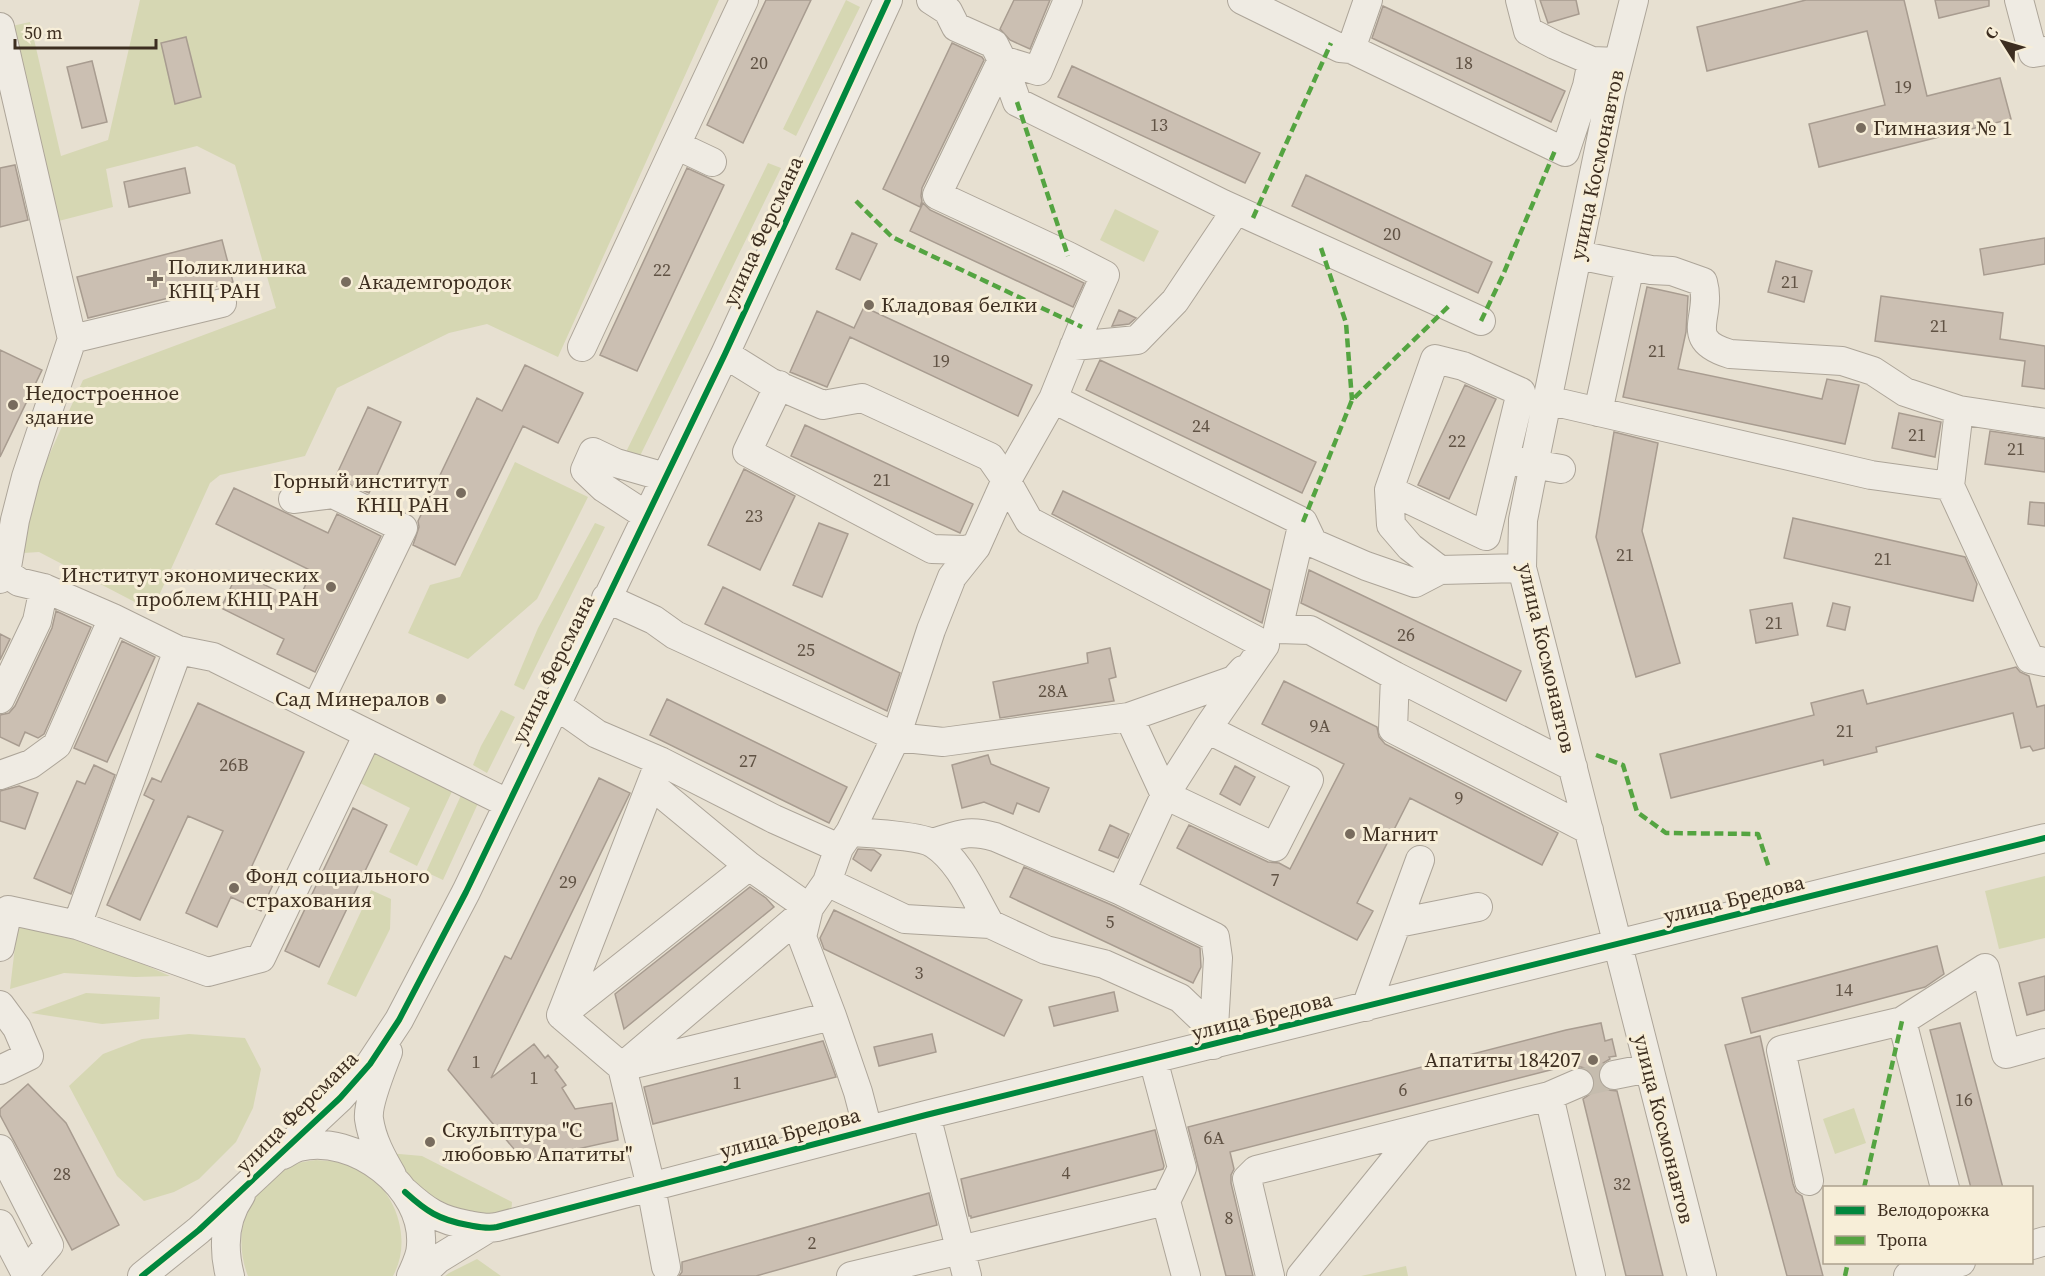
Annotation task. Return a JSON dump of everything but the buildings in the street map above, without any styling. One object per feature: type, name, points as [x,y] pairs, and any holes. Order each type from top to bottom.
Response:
[{"type":"street","points":[[582,347],[744,0]]},
{"type":"street","name":"улица Ферсмана","points":[[142,1276],[199,1230],[340,1098],[370,1064],[399,1020],[465,892],[647,516],[888,0]]},
{"type":"street","points":[[931,0],[948,11],[956,27],[994,44],[1017,102],[1236,210],[1481,321]]},
{"type":"street","points":[[956,27],[969,0]]},
{"type":"street","points":[[1002,60],[1038,71],[1068,0]]},
{"type":"street","points":[[1242,0],[1340,48],[1351,49],[1565,152],[1587,86],[1605,62],[1555,45],[1528,31],[1520,0]]},
{"type":"street","points":[[1351,49],[1368,0]]},
{"type":"street","name":"улица Космонавтов","points":[[1634,0],[1605,62],[1578,255],[1547,400],[1547,466],[1523,520],[1522,568],[1702,1276]]},
{"type":"street","points":[[2019,0],[2033,53],[2045,51]]},
{"type":"street","points":[[0,27],[72,339],[26,477],[3,576],[44,588],[178,650],[213,657],[507,803]]},
{"type":"street","points":[[622,1067],[809,908],[826,882],[844,840],[896,737],[931,630],[952,577],[976,547],[1006,480],[1053,399],[1105,275],[937,195],[1002,60]]},
{"type":"street","points":[[676,145],[712,162]]},
{"type":"street","points":[[1074,346],[1137,340],[1175,301],[1236,210]]},
{"type":"street","points":[[1578,255],[1651,270],[1672,271],[1703,282],[1706,294],[1701,334],[1706,343],[1716,350],[1730,354],[1842,361],[1873,371],[1905,392],[1959,410],[2045,423]]},
{"type":"street","points":[[1598,412],[1630,266]]},
{"type":"street","points":[[72,339],[222,303]]},
{"type":"street","points":[[724,354],[770,382],[823,405],[862,398],[990,457],[1029,521],[1272,637],[1310,630],[1573,767]]},
{"type":"street","points":[[1389,490],[1486,536],[1521,392],[1463,366],[1435,359],[1389,490],[1391,525],[1410,547],[1440,570]]},
{"type":"street","points":[[779,385],[747,452],[932,549],[976,547]]},
{"type":"street","points":[[1053,399],[1303,522],[1313,543],[1366,566],[1415,583],[1440,570],[1522,568]]},
{"type":"street","points":[[1547,400],[1871,475],[1950,486]]},
{"type":"street","points":[[1959,410],[1950,486],[2030,659],[2045,662]]},
{"type":"street","points":[[647,516],[604,488],[585,470],[593,452],[616,463],[665,477]]},
{"type":"street","points":[[1505,459],[1547,466]]},
{"type":"street","points":[[294,499],[333,494],[403,528],[316,708]]},
{"type":"street","points":[[1121,891],[1165,795],[1207,729],[1272,637],[1303,522]]},
{"type":"street","points":[[0,699],[37,621],[44,588]]},
{"type":"street","points":[[606,598],[654,620],[675,635],[896,737],[943,742],[1129,717],[1234,680],[1272,637]]},
{"type":"street","points":[[0,775],[31,764],[57,745],[113,618]]},
{"type":"street","points":[[76,926],[178,650]]},
{"type":"street","points":[[1395,676],[1394,729],[1589,830]]},
{"type":"street","points":[[556,705],[656,773],[749,866],[809,908]]},
{"type":"street","points":[[1129,717],[1165,795],[1275,847],[1309,780],[1207,729]]},
{"type":"street","points":[[0,947],[4,900],[208,972],[261,958],[368,734]]},
{"type":"street","points":[[656,773],[774,819],[844,840],[894,836],[932,843],[962,833],[978,832],[995,837],[1121,891],[1215,937],[1218,958],[1213,1045]]},
{"type":"street","points":[[561,1015],[656,773]]},
{"type":"street","name":"улица Бредова","points":[[488,1228],[926,1115],[2045,838]]},
{"type":"street","points":[[932,843],[957,866],[990,924]]},
{"type":"street","points":[[1366,1007],[1420,860]]},
{"type":"street","points":[[561,1015],[749,866]]},
{"type":"street","points":[[826,882],[905,919],[990,924],[1046,950],[1104,964],[1180,998],[1203,1020],[1213,1045]]},
{"type":"street","points":[[1398,923],[1478,907]]},
{"type":"street","points":[[809,908],[802,937],[858,1092],[868,1130]]},
{"type":"street","points":[[1809,1181],[1782,1050],[1902,1021],[1984,968],[2006,1054],[2045,1044]]},
{"type":"street","points":[[0,1005],[17,1028],[29,1056],[0,1070]]},
{"type":"street","points":[[561,1015],[622,1067],[651,1187],[666,1267]]},
{"type":"street","points":[[622,1067],[832,1016]]},
{"type":"street","name":"улица Ферсмана","points":[[399,1020],[377,1081],[369,1117],[377,1148],[414,1210],[419,1226],[422,1245],[411,1276]]},
{"type":"street","points":[[1902,1021],[1944,1186]]},
{"type":"street","points":[[1153,1059],[1182,1168],[1166,1201],[1186,1276]]},
{"type":"street","points":[[1614,1075],[1649,1068]]},
{"type":"street","points":[[1270,1276],[1247,1179],[1256,1170],[1549,1096],[1579,1083]]},
{"type":"street","points":[[1549,1096],[1591,1276]]},
{"type":"street","points":[[926,1115],[967,1276]]},
{"type":"street","points":[[1301,1276],[1420,1129]]},
{"type":"street","points":[[230,1276],[225,1257],[228,1220],[239,1198],[259,1173],[280,1156],[298,1147],[318,1145],[336,1147],[372,1161],[425,1210],[446,1221],[488,1228]]},
{"type":"street","points":[[0,1149],[49,1245],[26,1275],[0,1224]]},
{"type":"street","points":[[851,1276],[1166,1201]]},
{"type":"street","points":[[420,1276],[438,1259],[488,1228]]},
{"type":"street","points":[[1908,1276],[1957,1264]]},
{"type":"green space","points":[[140,0],[719,0],[558,357],[487,324],[449,333],[337,388],[305,456],[220,475],[210,483],[152,611],[39,552],[23,553],[18,524],[83,380],[276,308],[235,165],[197,146],[106,169],[113,207],[51,223],[12,26],[30,22],[61,156],[108,140]]},
{"type":"green space","points":[[846,0],[860,7],[796,136],[783,129]]},
{"type":"green space","points":[[768,163],[781,168],[638,460],[625,454]]},
{"type":"green space","points":[[1115,209],[1159,231],[1144,262],[1100,240]]},
{"type":"green space","points":[[515,462],[588,497],[537,599],[468,659],[408,633],[430,585],[460,577]]},
{"type":"green space","points":[[595,523],[605,527],[524,690],[514,685],[538,628]]},
{"type":"green space","points":[[501,710],[515,717],[487,773],[473,765]]},
{"type":"green space","points":[[374,742],[456,783],[417,866],[389,852],[410,808],[354,780]]},
{"type":"green space","points":[[463,791],[480,799],[443,880],[426,872]]},
{"type":"green space","points":[[2045,876],[2045,938],[1999,949],[1985,891]]},
{"type":"green space","points":[[371,890],[391,899],[390,929],[356,997],[327,984]]},
{"type":"green space","points":[[18,921],[51,934],[107,948],[170,976],[135,977],[64,973],[10,989]]},
{"type":"green space","points":[[86,993],[160,997],[159,1019],[102,1024],[31,1013]]},
{"type":"green space","points":[[189,1034],[245,1038],[261,1069],[253,1108],[236,1142],[199,1179],[174,1192],[144,1201],[117,1176],[69,1086],[103,1054],[142,1039]]},
{"type":"green space","points":[[1854,1108],[1866,1143],[1835,1154],[1823,1119]]},
{"type":"green space","points":[[388,1153],[422,1156],[512,1202],[511,1215],[453,1214],[421,1193]]},
{"type":"green space","points":[[316,1160],[339,1162],[356,1167],[384,1190],[398,1217],[401,1232],[399,1262],[393,1276],[248,1276],[241,1243],[247,1210],[254,1195],[264,1182],[277,1172],[293,1164]]},
{"type":"green space","points":[[477,1259],[501,1276],[445,1276],[449,1273]]},
{"type":"green space","points":[[1406,1266],[1408,1276],[1361,1276]]},
{"type":"tunnel","points":[[1579,1083],[1614,1075]]},
{"type":"marked path","points":[[1253,218],[1331,43]]},
{"type":"marked path","points":[[1017,102],[1068,256]]},
{"type":"marked path","points":[[1481,321],[1503,275],[1556,148]]},
{"type":"marked path","points":[[856,201],[892,237],[1082,327]]},
{"type":"marked path","points":[[1321,248],[1346,323],[1352,400]]},
{"type":"marked path","points":[[1303,522],[1352,400],[1449,306]]},
{"type":"marked path","points":[[1596,755],[1623,765],[1637,812],[1666,833],[1758,834],[1769,868]]},
{"type":"marked path","points":[[1864,1186],[1902,1021]]},
{"type":"marked path","points":[[1845,1276],[1848,1264]]},
{"type":"cycle path","points":[[142,1276],[199,1230],[340,1098],[370,1064],[399,1020],[466,892],[725,354],[888,0]]},
{"type":"cycle path","points":[[405,1192],[441,1217],[458,1223],[486,1228],[497,1227],[926,1115],[2045,838]]},
{"type":"place","name":"Гимназия № 1","points":[[1861,128]]},
{"type":"place","name":"Поликлиника КНЦ РАН","points":[[155,279]]},
{"type":"place","name":"Академгородок","points":[[346,282]]},
{"type":"place","name":"Кладовая белки","points":[[869,305]]},
{"type":"place","name":"Недостроенное здание","points":[[13,405]]},
{"type":"place","name":"Горный институт КНЦ РАН","points":[[461,493]]},
{"type":"place","name":"Институт экономических проблем КНЦ РАН","points":[[331,587]]},
{"type":"place","name":"Сад Минералов","points":[[441,699]]},
{"type":"place","name":"Магнит","points":[[1350,834]]},
{"type":"place","name":"Фонд социального страхования","points":[[234,888]]},
{"type":"place","name":"Апатиты 184207","points":[[1593,1060]]},
{"type":"place","name":"Скульптура \"С любовью Апатиты\"","points":[[430,1142]]}]
